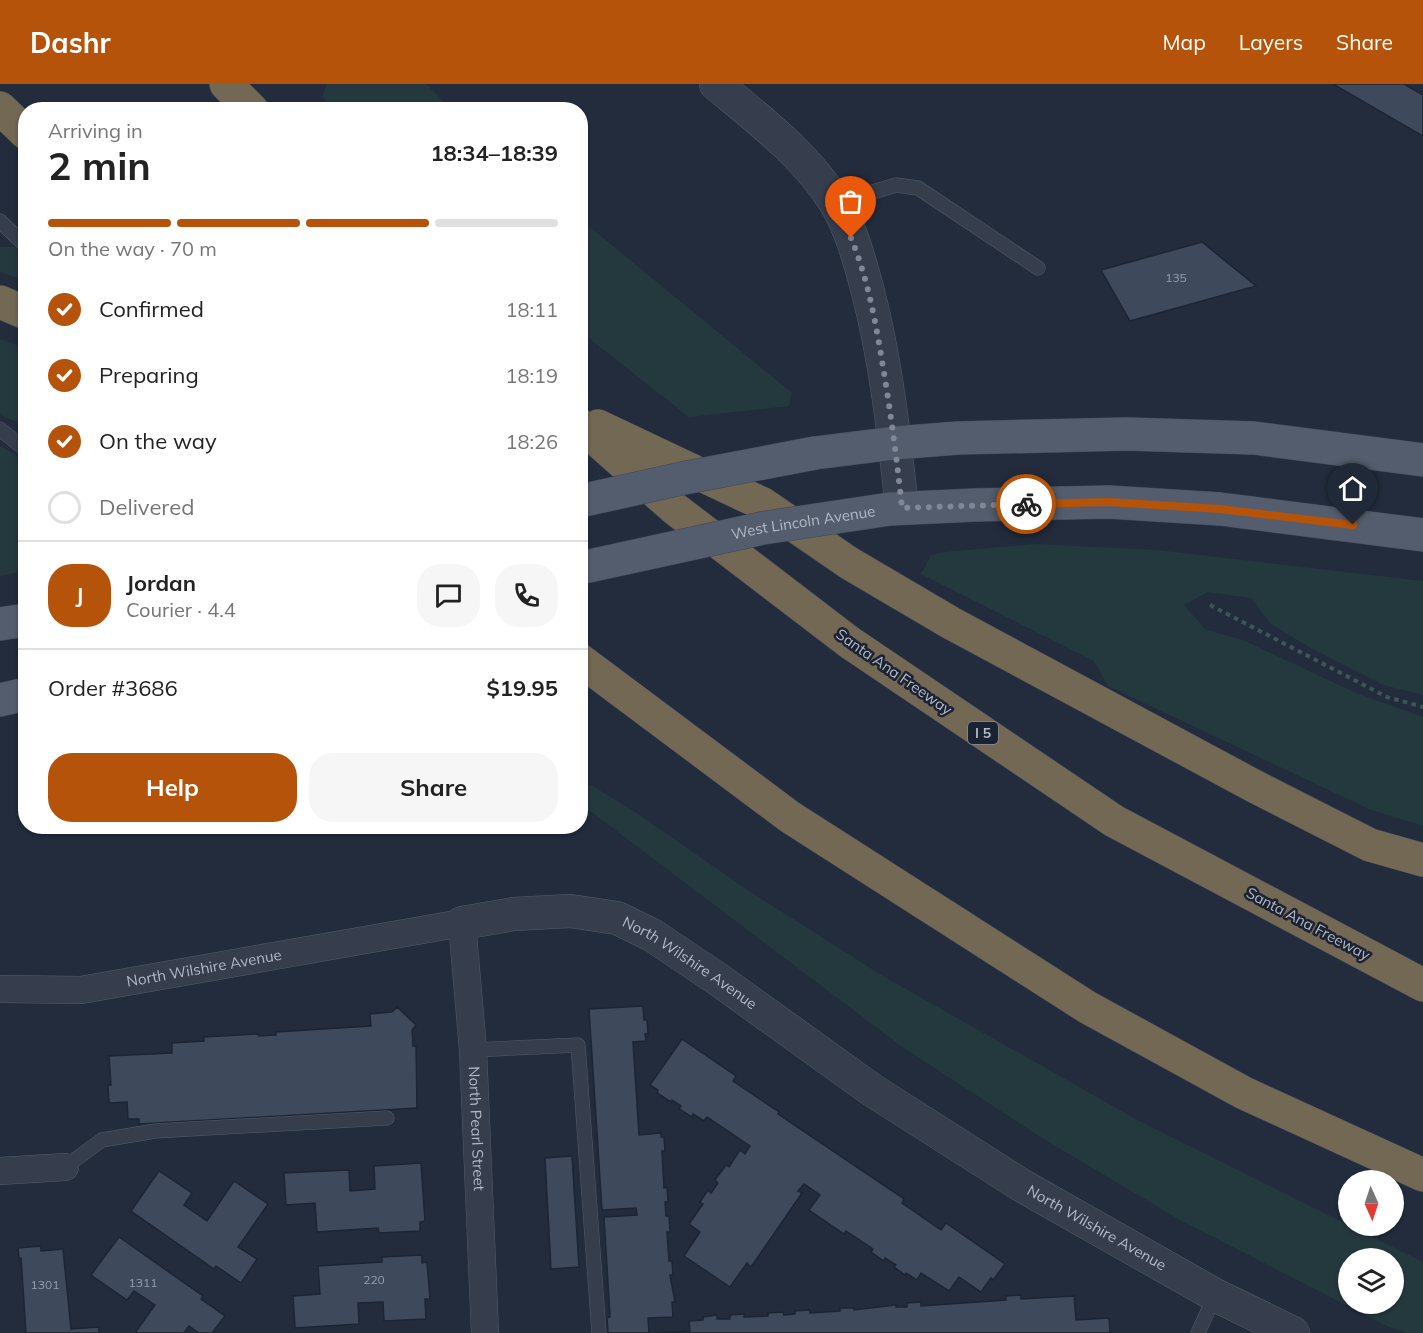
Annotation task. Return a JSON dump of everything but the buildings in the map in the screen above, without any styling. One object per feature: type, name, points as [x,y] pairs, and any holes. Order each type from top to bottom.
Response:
[{"type":"highway","points":[[226,84],[244,102]]},
{"type":"highway","points":[[0,108],[18,125]]},
{"type":"highway","points":[[0,302],[18,310]]},
{"type":"highway","points":[[588,422],[763,504],[849,563],[951,623],[1254,786],[1370,844],[1423,860]]},
{"type":"highway","name":"Santa Ana Freeway","points":[[588,432],[675,509],[849,642],[1114,821],[1423,985]]},
{"type":"highway","points":[[588,666],[790,817],[1087,1007],[1244,1093],[1423,1174]]},
{"type":"main road","points":[[588,499],[815,453],[895,443],[1054,434],[1254,438],[1423,460]]},
{"type":"main road","name":"West Lincoln Avenue","points":[[588,566],[763,528],[896,509],[1109,502],[1220,509],[1423,535]]},
{"type":"main road","points":[[0,624],[18,621]]},
{"type":"main road","points":[[0,700],[18,696]]},
{"type":"street","points":[[716,84],[772,130],[809,168],[836,203],[858,256],[877,325],[895,443],[896,509]]},
{"type":"street","name":"North Wilshire Avenue","points":[[0,989],[81,990],[514,914],[570,911],[617,918],[652,935],[719,980],[872,1090],[1011,1179],[1215,1295],[1293,1333]]},
{"type":"street","name":"North Pearl Street","points":[[462,923],[473,1050],[485,1333]]},
{"type":"street","points":[[0,1171],[65,1167]]},
{"type":"lane","points":[[836,203],[896,185],[918,188],[1038,268]]},
{"type":"lane","points":[[0,221],[18,238]]},
{"type":"lane","points":[[0,429],[18,444]]},
{"type":"lane","points":[[473,1050],[578,1045],[599,1333]]},
{"type":"lane","points":[[65,1167],[102,1140],[155,1131],[387,1118]]},
{"type":"lane","points":[[1198,1333],[1215,1295]]},
{"type":"path","points":[[1210,605],[1388,697],[1423,707]]},
{"type":"green space","points":[[327,84],[426,84],[444,102],[327,102],[322,97]]},
{"type":"green space","points":[[588,226],[792,393],[789,406],[689,417],[588,338]]},
{"type":"green space","points":[[0,247],[15,247],[18,250],[18,278],[0,272]]},
{"type":"green space","points":[[0,339],[18,345],[18,423],[0,415]]},
{"type":"green space","points":[[0,446],[18,456],[18,572],[0,576]]},
{"type":"green space","points":[[1035,544],[1157,550],[1423,581],[1423,695],[1383,685],[1309,647],[1271,624],[1251,598],[1208,592],[1184,605],[1205,629],[1245,641],[1356,693],[1423,717],[1423,826],[1369,809],[1108,686],[1094,661],[921,574],[931,555]]},
{"type":"green space","points":[[588,783],[635,812],[749,891],[883,976],[1139,1121],[1338,1220],[1338,1236],[1371,1236],[1395,1248],[1338,1248],[1338,1301],[1180,1220],[1042,1138],[901,1046],[588,809]]},
{"type":"green space","points":[[1404,1253],[1423,1262],[1423,1333],[1407,1333],[1364,1314],[1404,1314]]},
{"type":"way so far","points":[[851,238],[877,325],[895,443],[902,508],[1026,504]]},
{"type":"route","points":[[1026,504],[1109,502],[1220,509],[1353,525]]}]
